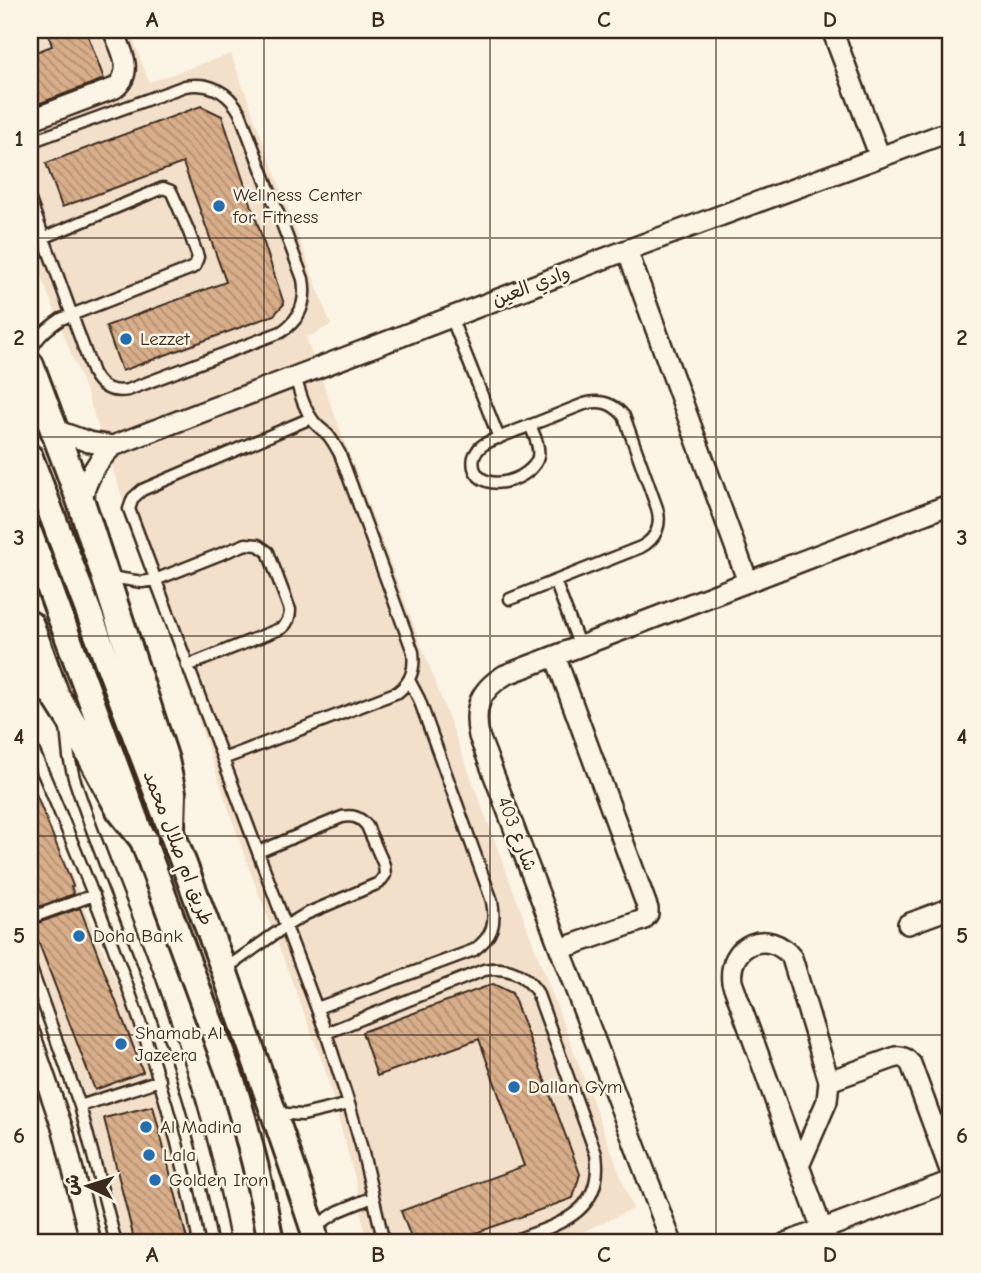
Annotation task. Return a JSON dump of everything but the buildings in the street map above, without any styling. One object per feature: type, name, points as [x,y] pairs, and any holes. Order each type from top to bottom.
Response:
[{"type":"main road","points":[[30,365],[80,502],[166,760],[172,793],[171,829]]},
{"type":"main road","points":[[31,632],[61,705],[120,810],[144,839]]},
{"type":"street","points":[[30,120],[120,84],[126,72],[126,65],[113,30]]},
{"type":"street","points":[[832,30],[880,157]]},
{"type":"street","name":"وادي العين","points":[[113,446],[627,250],[951,131]]},
{"type":"street","points":[[627,250],[748,582]]},
{"type":"street","points":[[55,430],[89,442],[113,446]]},
{"type":"street","points":[[80,502],[95,465],[113,446]]},
{"type":"street","name":"طريق ام صلال محمد","points":[[30,457],[224,970],[275,1113],[314,1236]]},
{"type":"street","name":"شارع 403","points":[[672,1243],[479,736],[476,721],[480,700],[493,683],[505,675],[951,504]]},
{"type":"street","name":"طريق ام صلال محمد","points":[[30,535],[233,1084],[251,1143],[271,1243]]},
{"type":"street","points":[[555,656],[648,909],[643,920],[561,950]]},
{"type":"street","points":[[30,685],[61,705]]},
{"type":"street","points":[[908,924],[951,908]]},
{"type":"street","points":[[799,1166],[827,1101],[829,1081],[792,958],[775,943],[759,942],[745,948],[735,959],[732,982],[799,1166],[822,1229]]},
{"type":"street","points":[[30,1034],[63,1130],[91,1243]]},
{"type":"street","points":[[829,1081],[896,1057],[908,1060],[951,1173]]},
{"type":"street","points":[[786,1243],[951,1181]]},
{"type":"lane","points":[[30,142],[185,86],[206,85],[224,93],[240,113],[303,279],[304,298],[298,316],[281,332],[128,390],[111,391],[97,381],[30,200]]},
{"type":"lane","points":[[30,241],[43,239],[163,188],[171,191],[198,253],[197,262],[192,268],[71,315],[49,327],[30,352]]},
{"type":"lane","points":[[451,317],[499,438]]},
{"type":"lane","points":[[223,759],[398,692],[413,672],[413,652],[340,454],[327,434],[311,418],[295,377]]},
{"type":"lane","points":[[510,599],[648,543],[657,532],[659,516],[624,416],[610,404],[593,401],[530,425],[483,444],[474,458],[474,470],[481,479],[497,484],[524,475],[536,464],[538,448],[530,425]]},
{"type":"lane","points":[[311,418],[137,494],[130,503],[131,516],[326,1033],[349,1104],[384,1243]]},
{"type":"lane","points":[[105,576],[129,581],[155,580],[246,544],[264,548],[271,557],[289,610],[286,624],[282,628],[187,666]]},
{"type":"lane","points":[[555,581],[580,647]]},
{"type":"lane","points":[[317,1008],[474,950],[482,944],[493,926],[495,914],[492,901],[419,699],[409,680]]},
{"type":"lane","points":[[61,705],[74,778],[172,1045],[206,1161],[224,1243]]},
{"type":"lane","points":[[30,743],[94,895],[143,1028],[177,1139],[199,1243]]},
{"type":"lane","points":[[224,970],[286,926],[316,909],[379,884],[385,875],[384,865],[367,826],[356,817],[349,816],[258,852]]},
{"type":"lane","points":[[30,918],[94,895]]},
{"type":"lane","points":[[30,966],[80,1106],[116,1243]]},
{"type":"lane","points":[[326,1033],[484,971],[501,968],[510,970],[533,985],[596,1154],[597,1175],[591,1195],[578,1212],[560,1223],[507,1243]]},
{"type":"lane","points":[[80,1106],[160,1080]]},
{"type":"lane","points":[[275,1113],[303,1115],[349,1104]]},
{"type":"lane","points":[[314,1236],[339,1211],[373,1197]]},
{"type":"shaded area","points":[[30,30],[130,30],[149,82],[231,54],[331,325],[306,338],[633,1209],[558,1243],[366,1243],[357,1186],[324,1066],[247,863],[88,397],[30,248]]},
{"type":"shaded area","points":[[30,777],[153,1068],[199,1243],[125,1243],[85,1095],[30,944]]},
{"type":"place","name":"Wellness Center for Fitness","points":[[219,206]]},
{"type":"place","name":"Lezzet","points":[[126,339]]},
{"type":"place","name":"Doha Bank","points":[[79,936]]},
{"type":"place","name":"Shamab Al Jazeera","points":[[121,1044]]},
{"type":"place","name":"Dallan Gym","points":[[514,1087]]},
{"type":"place","name":"Al Madina","points":[[146,1127]]},
{"type":"place","name":"Lala","points":[[149,1155]]},
{"type":"place","name":"Golden Iron","points":[[155,1180]]}]
